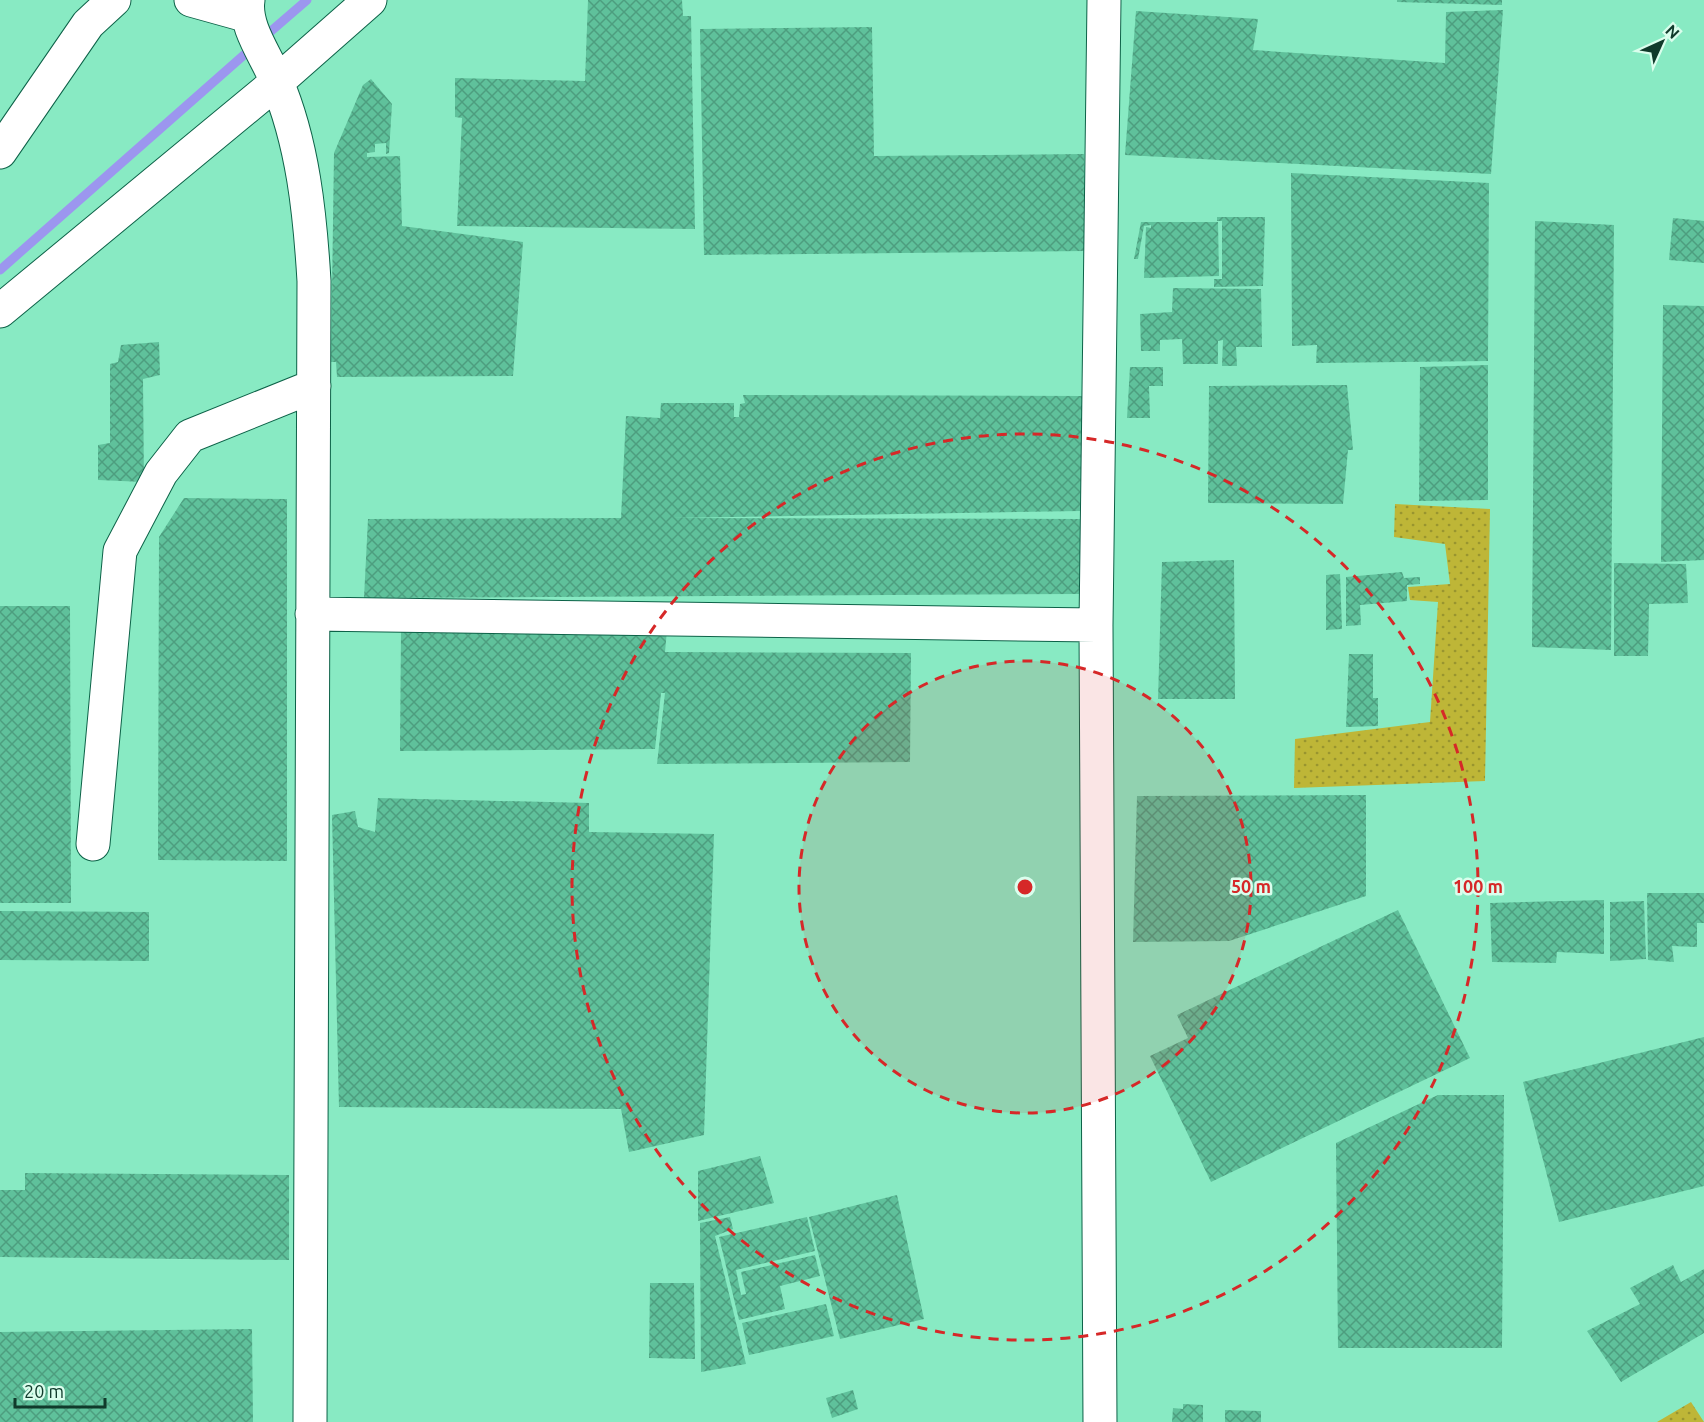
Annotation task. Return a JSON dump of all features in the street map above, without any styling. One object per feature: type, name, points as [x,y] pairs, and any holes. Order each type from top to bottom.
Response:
[{"type":"street","points":[[0,152],[88,24],[114,0]]},
{"type":"street","points":[[191,0],[247,7],[277,82],[299,157],[310,216],[314,281],[310,1422]]},
{"type":"street","points":[[0,311],[277,82],[370,0]]},
{"type":"street","points":[[1100,1422],[1096,625],[1104,0]]},
{"type":"street","points":[[93,844],[120,551],[161,472],[190,436],[314,386]]},
{"type":"street","points":[[312,614],[1096,625]]},
{"type":"shaded area","points":[[1395,504],[1490,509],[1485,781],[1294,788],[1295,739],[1430,722],[1438,602],[1410,600],[1408,587],[1450,584],[1445,544],[1394,537]]},
{"type":"shaded area","points":[[1691,1402],[1704,1422],[1657,1422]]},
{"type":"building","points":[[588,0],[682,0],[683,16],[691,16],[695,229],[457,226],[462,118],[455,117],[455,78],[585,81]]},
{"type":"building","points":[[1397,0],[1502,0],[1502,5],[1397,2]]},
{"type":"building","points":[[1503,10],[1491,174],[1125,155],[1136,11],[1258,19],[1253,50],[1445,63],[1446,12]]},
{"type":"building","points":[[872,27],[874,156],[1084,154],[1085,251],[704,255],[700,29]]},
{"type":"building","points":[[371,79],[392,104],[389,153],[386,154],[386,143],[375,144],[375,152],[367,153],[367,157],[400,156],[402,226],[523,242],[513,376],[337,377],[336,362],[331,362],[334,153],[363,85]]},
{"type":"building","points":[[1291,173],[1489,183],[1488,361],[1316,363],[1317,345],[1292,346]]},
{"type":"building","points":[[1217,217],[1265,217],[1263,286],[1214,287],[1214,279],[1222,279],[1222,221],[1217,221]]},
{"type":"building","points":[[1673,218],[1704,221],[1704,263],[1669,260]]},
{"type":"building","points":[[1535,221],[1614,225],[1611,650],[1532,647]]},
{"type":"building","points":[[1141,222],[1218,222],[1219,276],[1144,278],[1146,227],[1151,228],[1151,225],[1144,226],[1138,259],[1134,259]]},
{"type":"building","points":[[1173,288],[1261,289],[1262,347],[1236,347],[1237,366],[1222,366],[1223,340],[1218,341],[1218,364],[1183,364],[1182,339],[1160,340],[1160,351],[1141,351],[1140,314],[1172,312]]},
{"type":"building","points":[[1663,305],[1704,306],[1704,560],[1661,562]]},
{"type":"building","points":[[159,342],[160,375],[143,379],[144,482],[98,480],[98,445],[110,443],[110,364],[118,362],[121,345]]},
{"type":"building","points":[[1488,365],[1488,500],[1419,501],[1420,367]]},
{"type":"building","points":[[1130,367],[1163,367],[1163,386],[1149,386],[1150,418],[1127,418]]},
{"type":"building","points":[[1347,385],[1353,450],[1348,450],[1343,504],[1208,503],[1209,386]]},
{"type":"building","points":[[743,395],[1083,396],[1080,511],[671,518],[1081,519],[1079,594],[364,598],[368,519],[621,518],[626,416],[660,418],[661,403],[734,403],[734,417],[739,417],[740,404],[745,403]]},
{"type":"building","points":[[184,498],[287,499],[287,861],[158,860],[159,537]]},
{"type":"building","points":[[1234,560],[1235,699],[1158,699],[1162,562]]},
{"type":"building","points":[[1614,563],[1686,564],[1688,603],[1649,604],[1648,656],[1614,656]]},
{"type":"building","points":[[1402,572],[1404,578],[1420,577],[1420,584],[1407,585],[1407,601],[1360,605],[1361,625],[1346,626],[1346,577]]},
{"type":"building","points":[[1340,574],[1342,629],[1326,630],[1326,575]]},
{"type":"building","points":[[0,606],[70,606],[71,903],[0,903]]},
{"type":"building","points":[[401,630],[667,630],[665,652],[911,653],[910,762],[657,764],[665,693],[661,693],[655,749],[400,751]]},
{"type":"building","points":[[1349,654],[1373,654],[1373,698],[1378,698],[1378,726],[1346,727]]},
{"type":"building","points":[[1366,795],[1366,896],[1229,941],[1133,942],[1137,796]]},
{"type":"building","points":[[378,798],[589,803],[589,832],[714,834],[704,1135],[629,1152],[621,1109],[339,1107],[332,815],[355,811],[358,827],[375,832]]},
{"type":"building","points":[[1647,893],[1704,893],[1704,923],[1697,923],[1697,947],[1672,946],[1674,962],[1648,960]]},
{"type":"building","points":[[1604,900],[1604,954],[1557,952],[1556,963],[1492,962],[1490,903]]},
{"type":"building","points":[[1644,901],[1646,959],[1610,961],[1610,902]]},
{"type":"building","points":[[1398,910],[1470,1058],[1211,1182],[1150,1056],[1188,1038],[1177,1015]]},
{"type":"building","points":[[0,911],[149,912],[149,961],[0,960]]},
{"type":"building","points":[[1704,1037],[1704,1186],[1559,1222],[1523,1082]]},
{"type":"building","points":[[1438,1095],[1504,1095],[1502,1348],[1338,1348],[1336,1143]]},
{"type":"building","points":[[760,1156],[774,1203],[698,1221],[698,1171]]},
{"type":"building","points":[[25,1173],[289,1175],[289,1260],[0,1257],[0,1190],[25,1190]]},
{"type":"building","points":[[897,1195],[924,1319],[840,1339],[809,1217]]},
{"type":"building","points":[[730,1217],[733,1229],[715,1236],[746,1364],[701,1372],[700,1223]]},
{"type":"building","points":[[807,1217],[815,1251],[736,1270],[741,1295],[746,1294],[741,1272],[815,1255],[820,1276],[780,1286],[785,1309],[739,1320],[719,1237]]},
{"type":"building","points":[[1673,1265],[1681,1282],[1704,1269],[1704,1333],[1621,1382],[1587,1331],[1640,1304],[1630,1288]]},
{"type":"building","points":[[650,1283],[694,1283],[695,1359],[649,1358]]},
{"type":"building","points":[[826,1304],[834,1336],[749,1355],[742,1323]]},
{"type":"building","points":[[252,1329],[253,1422],[0,1422],[0,1332]]},
{"type":"building","points":[[853,1390],[858,1409],[832,1418],[826,1398]]},
{"type":"building","points":[[1183,1404],[1203,1405],[1203,1422],[1172,1422],[1173,1408],[1183,1409]]},
{"type":"building","points":[[1225,1410],[1261,1411],[1261,1422],[1225,1422]]},
{"type":"waterway","points":[[263,38],[307,0]]},
{"type":"waterway","points":[[0,270],[253,47]]}]
